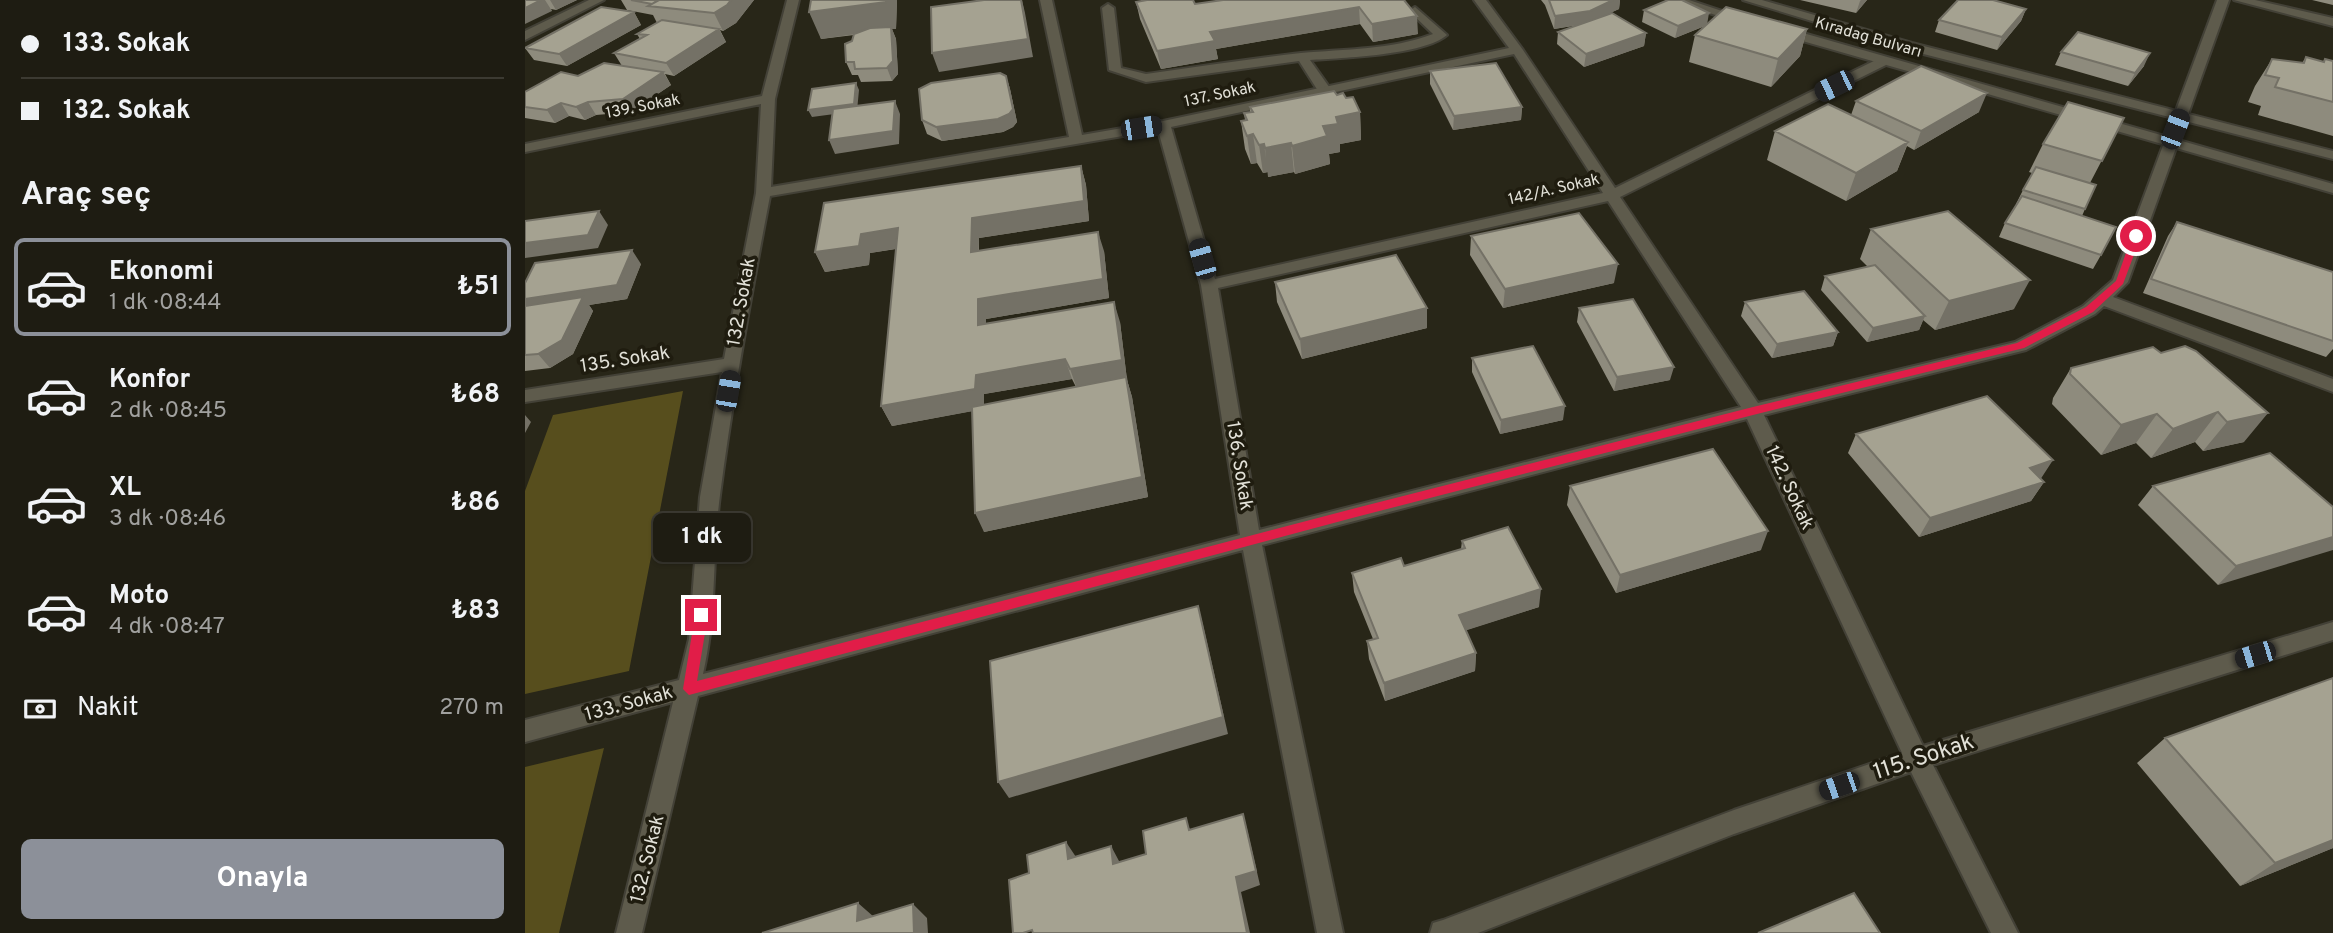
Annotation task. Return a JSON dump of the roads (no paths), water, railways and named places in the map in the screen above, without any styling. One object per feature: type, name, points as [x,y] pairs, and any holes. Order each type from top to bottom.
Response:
[{"type":"street","points":[[525,36],[598,0]]},
{"type":"street","name":"132. Sokak","points":[[629,933],[699,639],[710,497],[734,339],[763,193],[768,99],[793,0]]},
{"type":"street","points":[[1046,0],[1076,139]]},
{"type":"street","name":"142. Sokak","points":[[1480,0],[1517,50],[1753,411],[1917,759],[2005,933]]},
{"type":"street","name":"Kıradag Bulvarı","points":[[1677,0],[2333,189]]},
{"type":"street","name":"Kıradag Bulvarı","points":[[1749,0],[1908,46],[2333,155]]},
{"type":"street","name":"133. Sokak","points":[[525,731],[1251,540],[1753,411],[2020,346],[2089,310],[2120,282],[2223,0]]},
{"type":"street","points":[[2239,0],[2333,22]]},
{"type":"street","points":[[1108,8],[1115,69],[1146,78],[1302,57],[1362,53],[1423,42],[1441,35],[1415,11]]},
{"type":"street","name":"137. Sokak","points":[[763,193],[1163,125],[1517,50]]},
{"type":"street","points":[[1302,57],[1325,90]]},
{"type":"street","name":"142/A. Sokak","points":[[1209,285],[1610,196],[1884,61]]},
{"type":"street","name":"139. Sokak","points":[[525,148],[768,99]]},
{"type":"street","name":"136. Sokak","points":[[1163,125],[1209,285],[1251,540],[1330,933]]},
{"type":"street","points":[[2101,299],[2333,386]]},
{"type":"street","name":"135. Sokak","points":[[525,396],[732,364]]},
{"type":"street","name":"115. Sokak","points":[[1443,933],[1734,822],[1917,759],[2333,631]]}]
